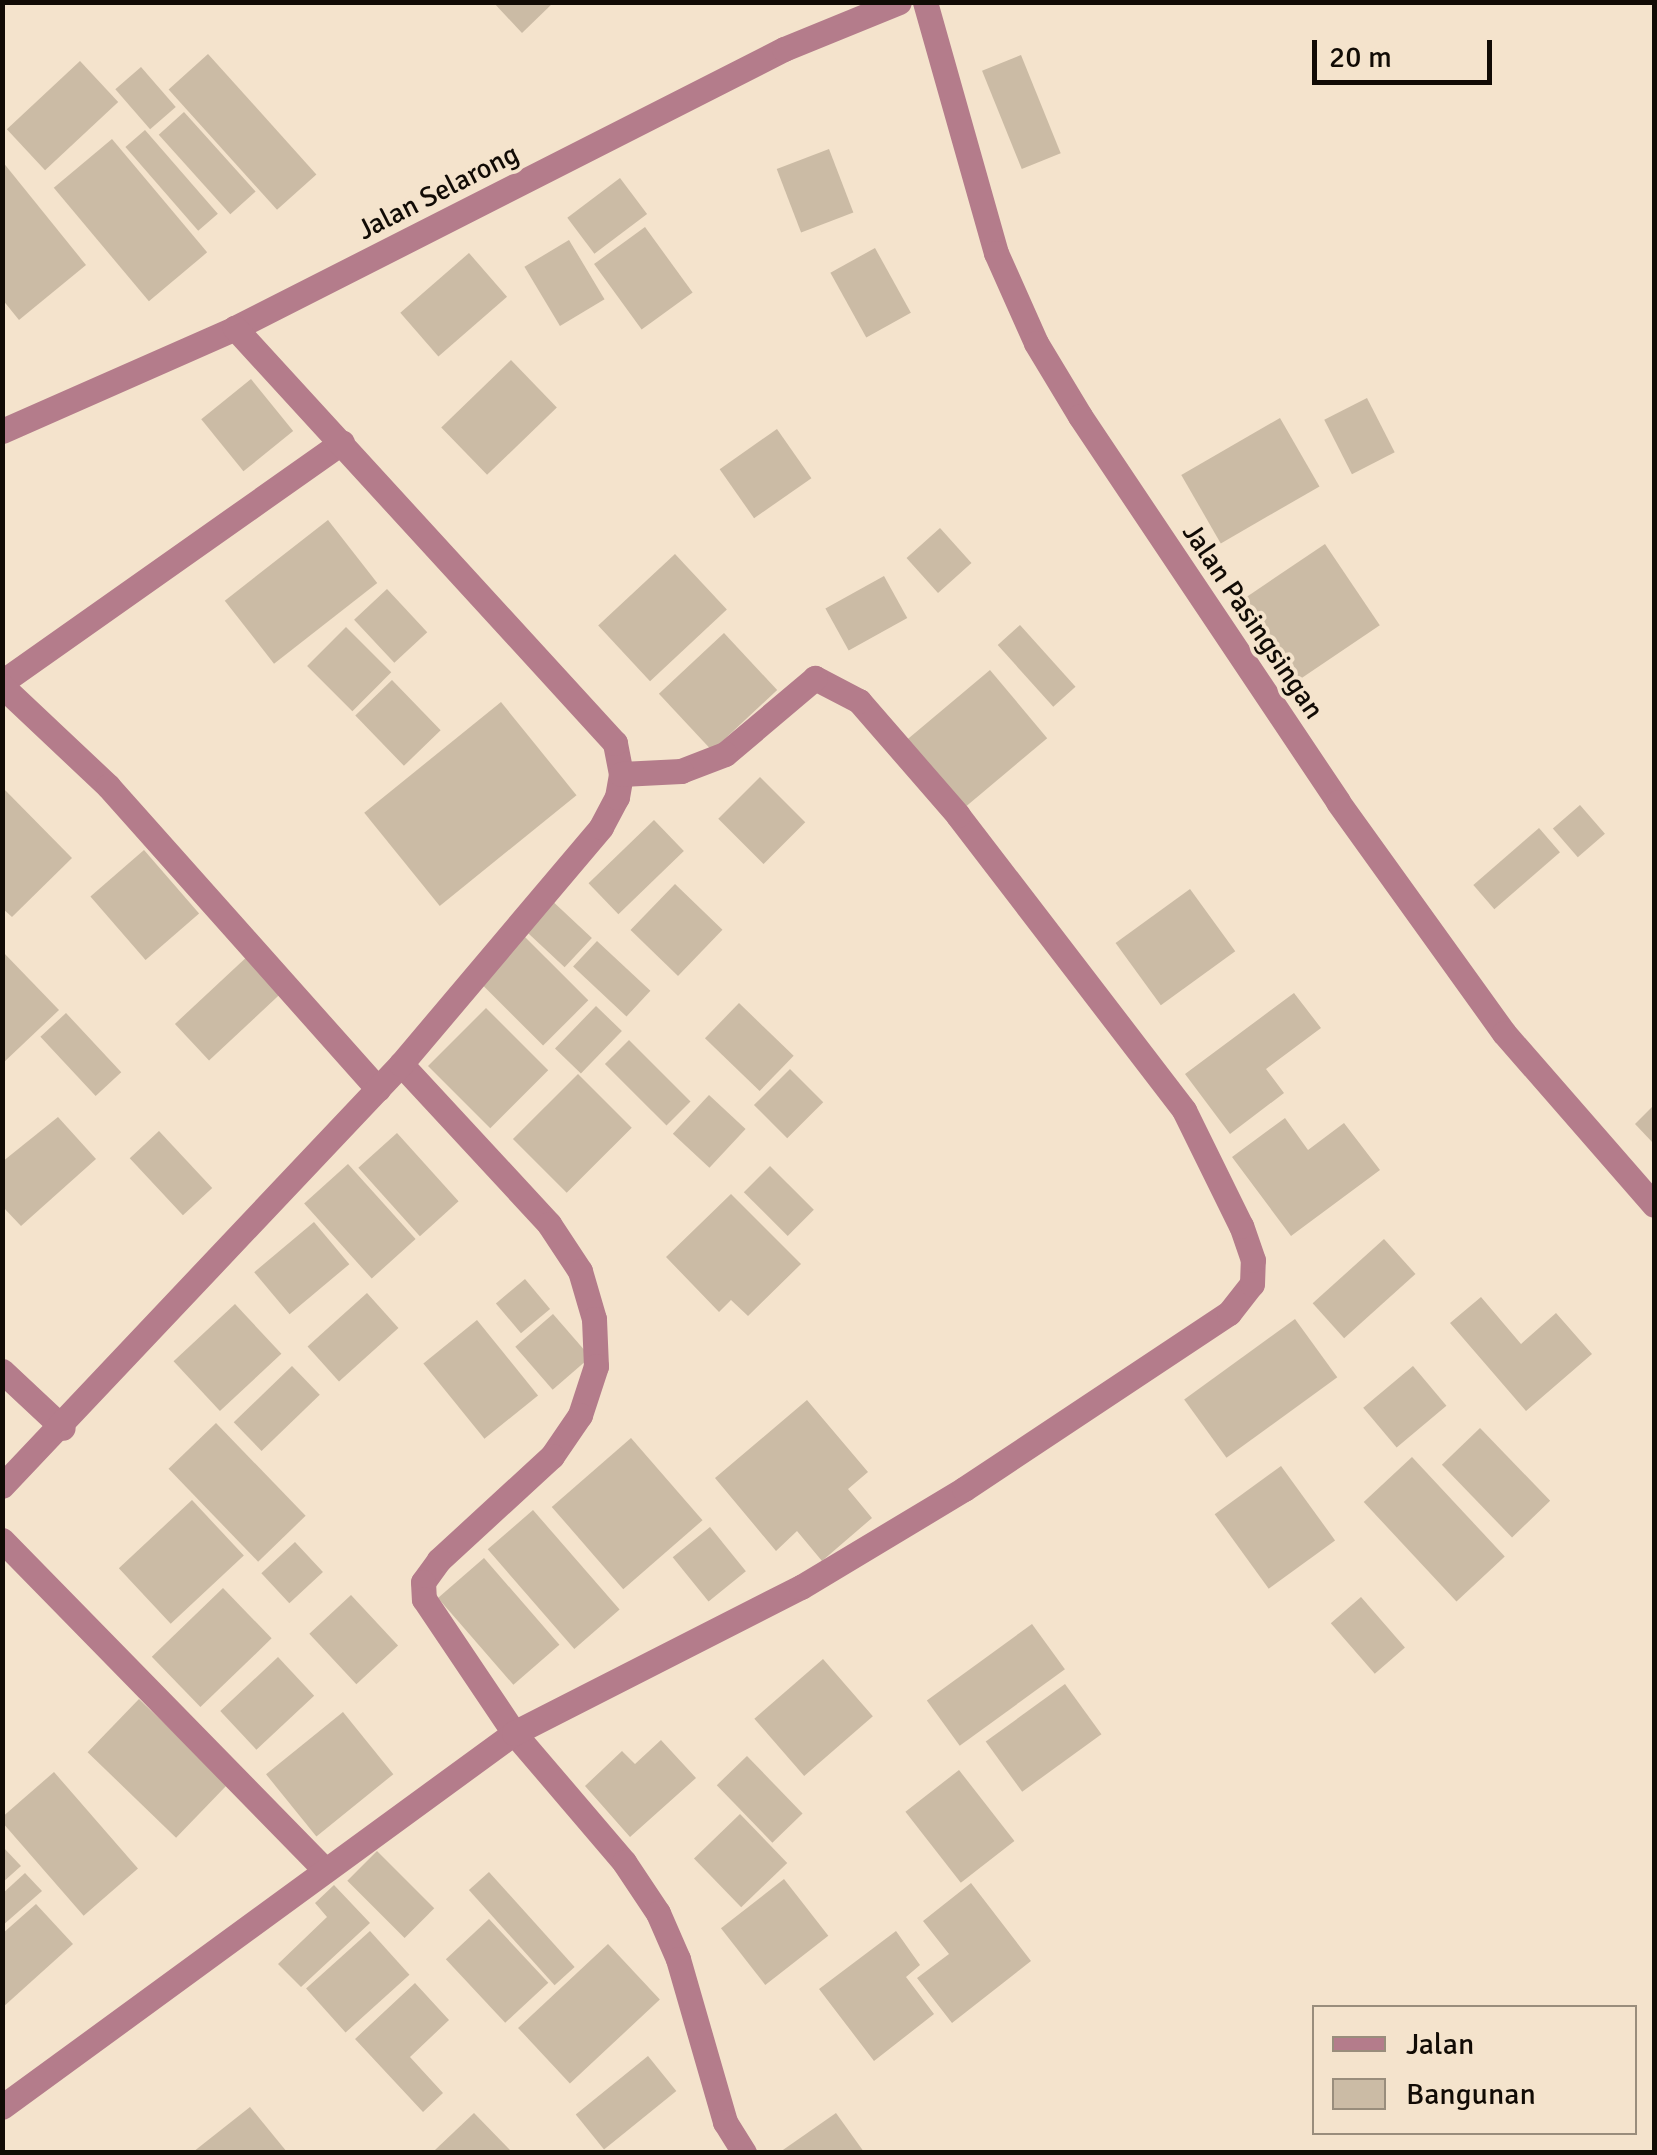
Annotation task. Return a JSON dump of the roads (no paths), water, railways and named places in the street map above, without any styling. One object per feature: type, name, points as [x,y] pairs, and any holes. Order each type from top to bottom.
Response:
[{"type":"street","name":"Jalan Pasingsingan","points":[[924,2],[996,253],[1036,343],[1071,402],[1338,802],[1504,1033],[1654,1205]]},
{"type":"street","name":"Jalan Selarong","points":[[2,431],[235,328],[784,49],[897,3]]},
{"type":"street","points":[[2,1486],[63,1428],[401,1064],[601,827],[622,774],[614,742],[235,328]]},
{"type":"street","points":[[342,442],[2,684],[108,786],[378,1089]]},
{"type":"street","points":[[2,2107],[514,1732],[801,1588],[964,1489],[1229,1312],[1252,1284],[1253,1260],[1242,1226],[1184,1110],[958,815],[858,701],[815,678],[724,754],[681,771],[622,774]]},
{"type":"street","points":[[401,1064],[549,1224],[580,1271],[594,1318],[596,1366],[580,1415],[552,1456],[422,1582],[434,1623],[514,1732],[624,1862],[658,1913],[678,1959],[701,2055],[725,2122],[744,2152]]},
{"type":"street","points":[[2,1371],[63,1428]]},
{"type":"street","points":[[2,1540],[324,1869]]}]
